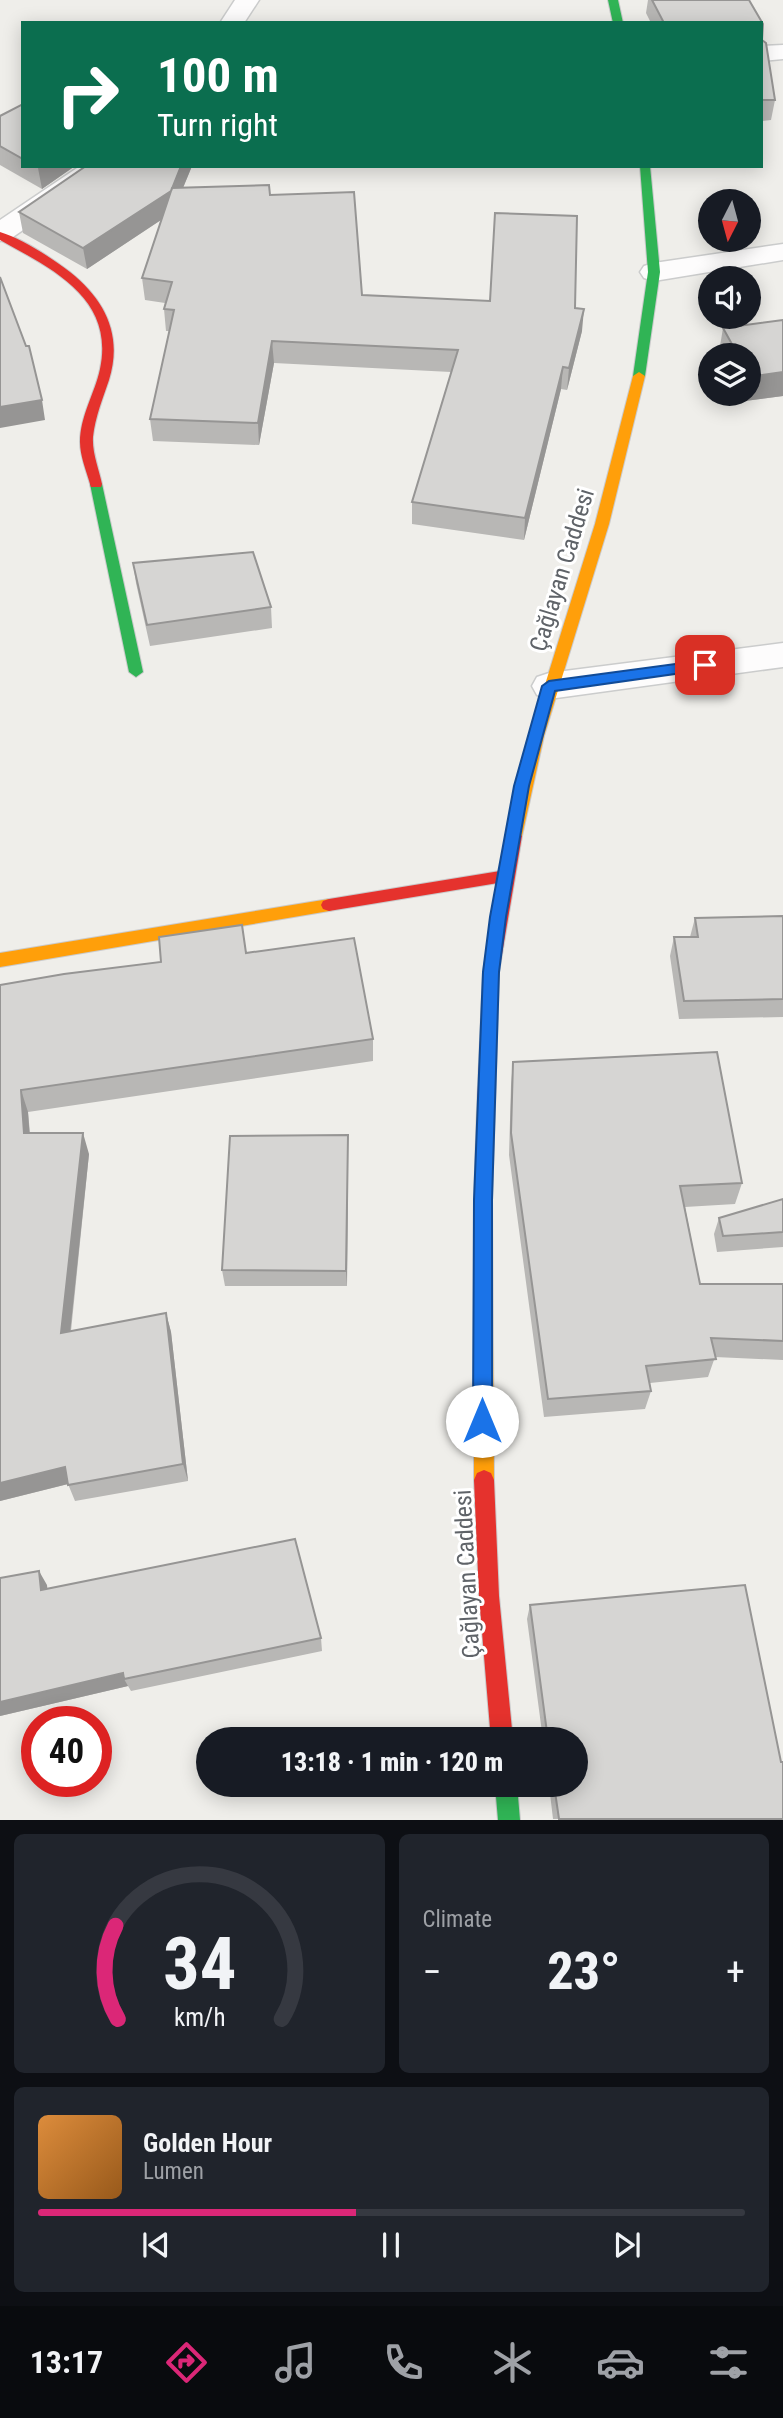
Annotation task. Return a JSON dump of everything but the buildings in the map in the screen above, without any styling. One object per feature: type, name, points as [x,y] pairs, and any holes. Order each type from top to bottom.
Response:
[{"type":"street","points":[[233,21],[247,0]]},
{"type":"street","points":[[613,0],[618,21]]},
{"type":"street","points":[[763,54],[783,52]]},
{"type":"street","points":[[95,168],[0,234],[78,283],[110,325],[110,349],[90,413],[86,439],[136,672]]},
{"type":"street","name":"Çağlayan Caddesi","points":[[501,1727],[489,1596],[482,1421],[483,1200],[490,996],[498,917],[522,786],[549,686],[589,571],[623,447],[642,360],[654,272],[645,168]]},
{"type":"street","points":[[654,272],[783,251]]},
{"type":"street","points":[[549,686],[783,655]]},
{"type":"street","points":[[0,960],[505,876]]},
{"type":"street","points":[[507,1797],[509,1819]]},
{"type":"traffic: fast","points":[[613,0],[618,21]]},
{"type":"traffic: fast","points":[[639,376],[654,272],[645,168]]},
{"type":"traffic: fast","points":[[96,484],[136,672]]},
{"type":"traffic: fast","points":[[507,1797],[509,1820]]},
{"type":"traffic: slow","points":[[514,836],[536,736],[602,524],[639,376]]},
{"type":"traffic: slow","points":[[0,960],[329,905]]},
{"type":"traffic: slow","points":[[484,1480],[483,1200],[486,1108]]},
{"type":"traffic: jam","points":[[0,235],[41,258],[80,286],[95,303],[105,322],[109,344],[106,369],[87,436],[88,454],[96,484]]},
{"type":"traffic: jam","points":[[486,1108],[491,972],[514,836]]},
{"type":"traffic: jam","points":[[329,905],[505,876]]},
{"type":"traffic: jam","points":[[484,1480],[489,1596],[501,1727]]},
{"type":"route","points":[[482,1421],[483,1200],[491,972],[498,917],[522,786],[549,686],[705,665]]}]
